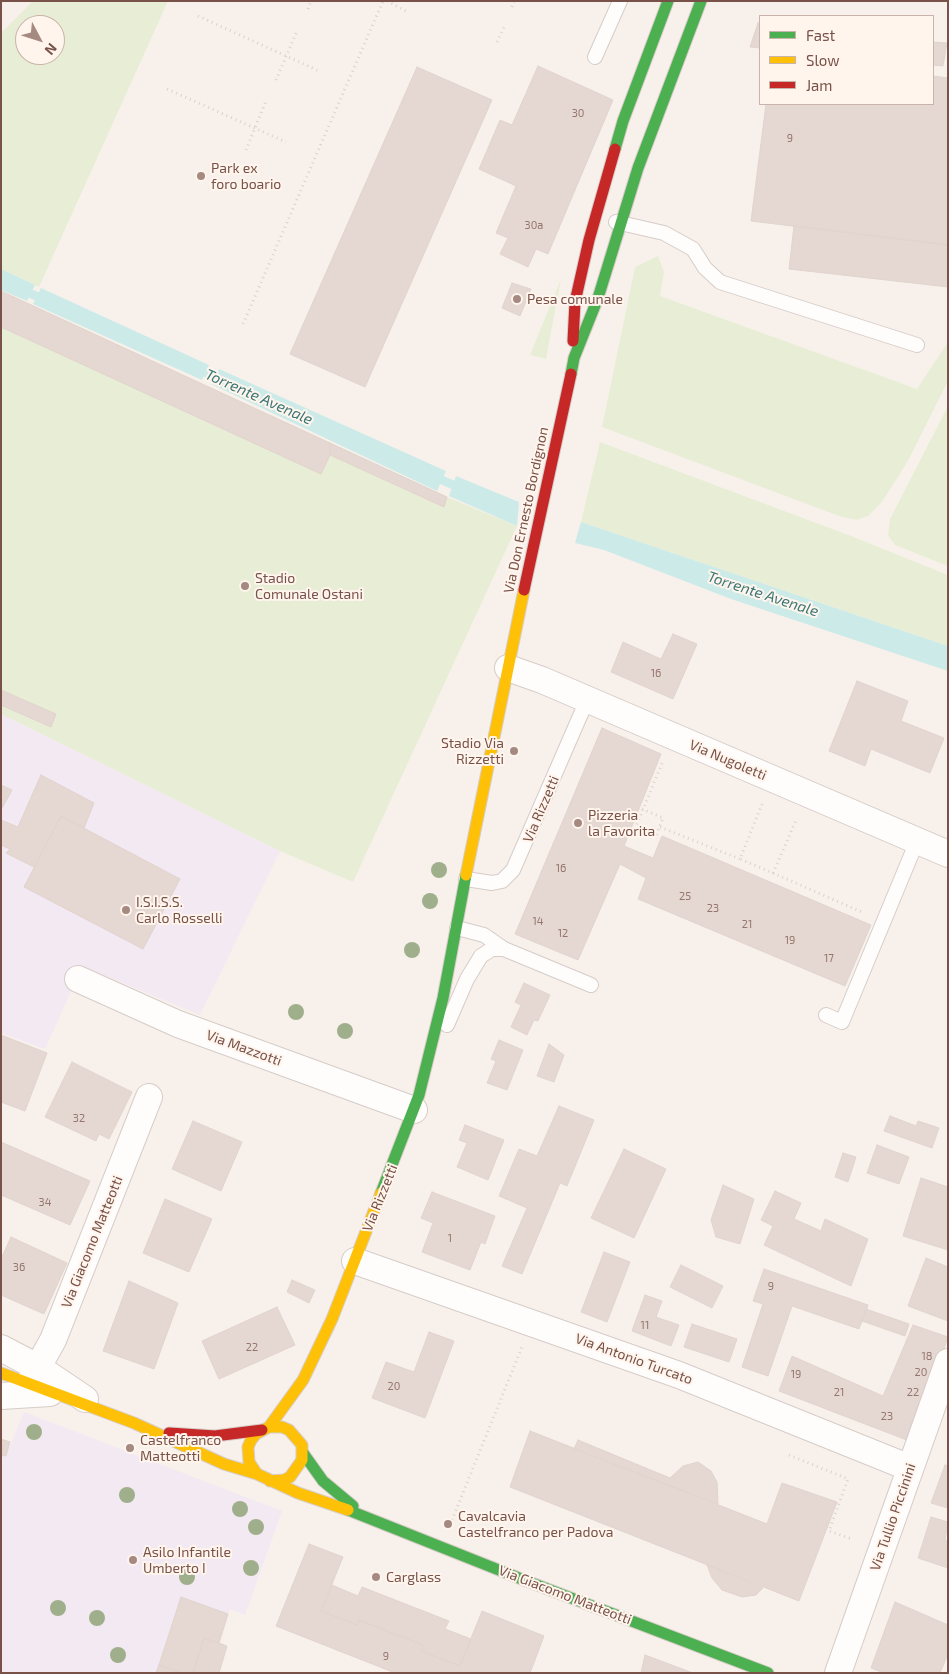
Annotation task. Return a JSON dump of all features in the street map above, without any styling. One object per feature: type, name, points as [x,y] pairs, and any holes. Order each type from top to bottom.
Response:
[{"type":"street","points":[[574,358],[598,298],[620,223],[672,76],[701,1]]},
{"type":"street","points":[[574,358],[575,302],[596,217],[623,121],[671,3]]},
{"type":"street","points":[[666,59],[672,76]]},
{"type":"street","name":"Via Don Ernesto Bordignon","points":[[508,668],[574,358]]},
{"type":"street","name":"Via Nugoletti","points":[[508,668],[948,854]]},
{"type":"street","name":"Via Rizzetti","points":[[265,1428],[303,1380],[332,1319],[414,1110],[441,1007],[494,731],[508,668]]},
{"type":"street","name":"Via Mazzotti","points":[[78,979],[178,1024],[414,1110]]},
{"type":"street","name":"Via Giacomo Matteotti","points":[[34,1375],[53,1340],[149,1097]]},
{"type":"street","name":"Via Antonio Turcato","points":[[355,1261],[679,1375],[910,1468]]},
{"type":"street","name":"Via Rizzetti","points":[[311,1392],[332,1319]]},
{"type":"street","points":[[1,1348],[34,1375],[99,1410]]},
{"type":"street","name":"Via Tullio Piccinini","points":[[838,1673],[948,1362]]},
{"type":"street","name":"Via Giacomo Matteotti","points":[[1,1373],[34,1375],[54,1393],[134,1424],[224,1464],[257,1474],[298,1493],[364,1515],[515,1576],[768,1673]]},
{"type":"street","points":[[1,1396],[54,1393]]},
{"type":"street","name":"Via Giacomo Matteotti","points":[[134,1424],[185,1435],[232,1435],[265,1428],[282,1427],[289,1430],[323,1481],[364,1515]]},
{"type":"street","points":[[257,1474],[249,1462],[248,1447],[256,1434],[265,1428]]},
{"type":"street","points":[[270,1481],[284,1480],[290,1477],[299,1467],[303,1429]]},
{"type":"lane","points":[[596,57],[620,1]]},
{"type":"lane","points":[[596,217],[664,233],[693,249],[705,268],[720,282],[916,345]]},
{"type":"lane","name":"Via Rizzetti","points":[[466,880],[492,883],[502,881],[513,870],[587,700]]},
{"type":"lane","points":[[826,1015],[842,1022],[917,841]]},
{"type":"lane","points":[[457,928],[484,935],[504,950],[592,985]]},
{"type":"lane","name":"Via Rizzetti","points":[[424,1076],[474,966],[486,952],[504,950]]},
{"type":"path","points":[[308,9],[311,1]]},
{"type":"path","points":[[243,324],[383,1]]},
{"type":"path","points":[[387,1],[408,12]]},
{"type":"path","points":[[512,7],[514,1]]},
{"type":"path","points":[[198,16],[286,58],[319,71]]},
{"type":"path","points":[[496,42],[505,25]]},
{"type":"path","points":[[276,80],[298,31]]},
{"type":"path","points":[[167,89],[286,142]]},
{"type":"path","points":[[246,150],[266,101]]},
{"type":"path","points":[[635,829],[666,753]]},
{"type":"path","points":[[740,859],[764,801]]},
{"type":"path","points":[[642,810],[663,818],[656,836]]},
{"type":"path","points":[[773,874],[798,816]]},
{"type":"path","points":[[660,827],[740,859],[866,914]]},
{"type":"path","points":[[451,1522],[524,1342]]},
{"type":"path","points":[[789,1455],[848,1478],[829,1531],[852,1539]]},
{"type":"shaded area","name":"I.S.I.S.S. Carlo Rosselli","points":[[1,714],[280,851],[200,1015],[89,969],[72,989],[45,1049],[1,1033]]},
{"type":"shaded area","name":"Asilo Infantile Umberto I","points":[[24,1412],[282,1511],[245,1615],[230,1609],[219,1643],[227,1646],[219,1673],[1,1673],[1,1455],[6,1456]]},
{"type":"green space","points":[[33,1],[168,1],[39,287],[1,269],[1,33],[15,19],[15,65],[65,65],[65,15],[19,15]]},
{"type":"green space","points":[[658,256],[664,272],[660,296],[917,389],[948,342],[948,381],[908,461],[882,502],[868,516],[856,520],[839,516],[602,427],[635,267]]},
{"type":"green space","points":[[561,279],[546,359],[530,355]]},
{"type":"green space","name":"Stadio Comunale Ostani","points":[[1,291],[447,497],[517,526],[353,882],[280,851],[1,714]]},
{"type":"green space","points":[[948,406],[948,566],[895,545],[888,535],[890,519]]},
{"type":"green space","points":[[600,442],[851,536],[948,575],[948,646],[581,522]]},
{"type":"water","points":[[1,269],[35,285],[27,301],[1,290]]},
{"type":"water","points":[[41,288],[209,365],[202,380],[33,304]]},
{"type":"water","points":[[219,369],[446,471],[437,491],[211,384]]},
{"type":"water","points":[[456,476],[519,502],[517,526],[449,496]]},
{"type":"water","points":[[581,522],[948,646],[948,671],[731,599],[604,550],[575,543]]},
{"type":"building","points":[[758,23],[759,23],[759,48],[750,47]]},
{"type":"building","points":[[934,42],[947,43],[943,66],[934,65]]},
{"type":"building","points":[[538,66],[613,100],[548,254],[536,249],[528,267],[500,254],[508,238],[496,233],[516,186],[479,169],[500,120],[512,125]]},
{"type":"building","points":[[417,67],[492,100],[365,387],[290,354]]},
{"type":"building","points":[[934,76],[948,78],[948,245],[751,221],[766,105],[934,105]]},
{"type":"building","points":[[794,226],[948,245],[948,287],[789,269]]},
{"type":"building","name":"Pesa comunale","points":[[512,283],[531,289],[520,316],[502,308]]},
{"type":"building","points":[[1,291],[330,443],[330,455],[321,474],[1,327]]},
{"type":"building","points":[[330,443],[447,497],[444,507],[330,455]]},
{"type":"building","points":[[673,634],[697,644],[673,699],[611,672],[623,642],[661,659]]},
{"type":"building","points":[[857,681],[908,701],[901,721],[944,738],[930,773],[871,749],[865,766],[829,751]]},
{"type":"building","points":[[1,690],[56,714],[51,727],[1,705]]},
{"type":"building","points":[[602,728],[661,754],[624,846],[653,858],[662,836],[871,925],[845,986],[638,899],[646,878],[620,864],[578,960],[515,934]]},
{"type":"building","points":[[41,775],[94,803],[84,828],[61,816],[34,867],[6,853],[10,849],[1,845],[1,820],[18,827]]},
{"type":"building","points":[[1,785],[12,790],[1,810]]},
{"type":"building","points":[[61,816],[180,879],[143,949],[24,887]]},
{"type":"building","points":[[524,983],[550,995],[538,1021],[534,1020],[527,1035],[511,1027],[521,1005],[515,1002]]},
{"type":"building","points":[[1,1035],[47,1053],[25,1111],[1,1102]]},
{"type":"building","points":[[499,1040],[523,1050],[507,1090],[487,1083],[496,1061],[491,1059]]},
{"type":"building","points":[[549,1044],[564,1055],[554,1082],[537,1076]]},
{"type":"building","points":[[72,1062],[132,1092],[109,1139],[99,1134],[96,1141],[45,1117]]},
{"type":"building","points":[[559,1106],[594,1120],[567,1186],[560,1183],[522,1274],[502,1266],[527,1208],[499,1196],[519,1149],[537,1156]]},
{"type":"building","points":[[890,1116],[916,1126],[918,1121],[939,1128],[932,1148],[884,1131]]},
{"type":"building","points":[[193,1121],[242,1142],[221,1191],[172,1169]]},
{"type":"building","points":[[465,1125],[504,1140],[488,1180],[457,1167],[467,1143],[459,1140]]},
{"type":"building","points":[[1,1142],[90,1181],[70,1225],[1,1195]]},
{"type":"building","points":[[877,1145],[909,1157],[899,1184],[867,1173]]},
{"type":"building","points":[[624,1149],[666,1169],[634,1238],[591,1218]]},
{"type":"building","points":[[843,1153],[856,1157],[848,1182],[835,1177]]},
{"type":"building","points":[[921,1178],[948,1187],[948,1250],[903,1236]]},
{"type":"building","points":[[723,1185],[754,1199],[740,1244],[716,1237],[711,1220]]},
{"type":"building","points":[[775,1191],[801,1203],[794,1219],[821,1231],[825,1219],[868,1239],[851,1286],[764,1245],[773,1226],[761,1220]]},
{"type":"building","points":[[432,1192],[495,1216],[485,1244],[481,1242],[470,1270],[422,1252],[433,1223],[421,1218]]},
{"type":"building","points":[[165,1199],[212,1219],[189,1272],[143,1253]]},
{"type":"building","points":[[11,1237],[67,1263],[44,1314],[1,1295],[1,1259]]},
{"type":"building","points":[[604,1252],[630,1262],[607,1322],[581,1312]]},
{"type":"building","points":[[926,1258],[948,1267],[948,1321],[908,1306]]},
{"type":"building","points":[[681,1265],[723,1286],[712,1308],[670,1287]]},
{"type":"building","points":[[764,1269],[868,1305],[859,1329],[792,1306],[768,1376],[742,1367],[763,1304],[753,1301]]},
{"type":"building","points":[[292,1280],[315,1290],[309,1303],[287,1292]]},
{"type":"building","points":[[129,1281],[178,1303],[154,1369],[103,1351]]},
{"type":"building","points":[[645,1295],[662,1301],[656,1317],[679,1325],[671,1346],[632,1331]]},
{"type":"building","points":[[277,1307],[295,1345],[219,1379],[202,1341]]},
{"type":"building","points":[[866,1309],[909,1324],[905,1336],[862,1321]]},
{"type":"building","points":[[692,1324],[737,1339],[729,1362],[684,1347]]},
{"type":"building","points":[[913,1325],[948,1337],[912,1442],[779,1391],[792,1356],[883,1396]]},
{"type":"building","points":[[429,1332],[454,1341],[425,1418],[372,1398],[386,1362],[414,1372]]},
{"type":"building","points":[[530,1431],[767,1524],[782,1483],[837,1502],[799,1601],[510,1487]]},
{"type":"building","points":[[1,1439],[10,1442],[6,1456],[1,1455]]},
{"type":"building","points":[[578,1440],[670,1478],[683,1466],[698,1462],[711,1471],[717,1482],[718,1504],[574,1449]]},
{"type":"building","points":[[945,1465],[948,1466],[948,1508],[931,1503]]},
{"type":"building","points":[[931,1517],[948,1522],[945,1540],[948,1541],[948,1568],[918,1558]]},
{"type":"building","points":[[309,1544],[343,1557],[321,1611],[357,1625],[359,1620],[423,1645],[421,1651],[460,1666],[482,1611],[544,1636],[530,1673],[395,1673],[276,1626]]},
{"type":"building","points":[[707,1565],[763,1588],[756,1595],[742,1597],[722,1590],[712,1578]]},
{"type":"building","points":[[332,1585],[358,1596],[362,1587],[449,1621],[445,1629],[471,1639],[460,1666],[421,1651],[423,1645],[359,1620],[357,1625],[321,1611]]},
{"type":"building","points":[[181,1597],[228,1614],[219,1643],[204,1638],[193,1673],[181,1673],[159,1665]]},
{"type":"building","points":[[895,1602],[948,1625],[948,1654],[940,1673],[884,1673],[871,1668]]},
{"type":"building","points":[[204,1638],[227,1646],[219,1673],[193,1673]]},
{"type":"building","points":[[645,1655],[693,1673],[641,1673]]},
{"type":"building","points":[[159,1665],[181,1673],[156,1673]]},
{"type":"waterway","name":"Torrente Avenale","points":[[1,280],[47,301]]},
{"type":"waterway","name":"Torrente Avenale","points":[[196,368],[225,382]]},
{"type":"waterway","name":"Torrente Avenale","points":[[433,476],[462,489]]},
{"type":"traffic: fast","points":[[615,149],[623,121],[668,1]]},
{"type":"traffic: fast","points":[[571,374],[574,358],[598,298],[638,168],[701,1]]},
{"type":"traffic: fast","points":[[381,1193],[419,1095],[443,998],[466,875]]},
{"type":"traffic: fast","points":[[303,1453],[323,1481],[353,1506]]},
{"type":"traffic: fast","points":[[348,1510],[524,1580],[768,1673]]},
{"type":"traffic: slow","points":[[466,875],[524,590]]},
{"type":"traffic: slow","points":[[269,1427],[303,1380],[332,1319],[381,1193]]},
{"type":"traffic: slow","points":[[1,1373],[134,1423],[224,1464],[257,1474],[298,1493],[348,1510]]},
{"type":"traffic: slow","points":[[257,1474],[249,1462],[248,1447],[251,1440],[256,1434],[269,1427],[282,1427],[289,1430],[302,1445],[302,1460],[290,1477],[284,1480],[270,1481]]},
{"type":"traffic: jam","points":[[573,341],[575,302],[589,240],[615,149]]},
{"type":"traffic: jam","points":[[524,590],[571,374]]},
{"type":"traffic: jam","points":[[169,1433],[215,1436],[262,1430]]},
{"type":"place","name":"Park ex foro boario","points":[[201,176]]},
{"type":"place","name":"Pesa comunale","points":[[517,299]]},
{"type":"place","name":"Stadio Comunale Ostani","points":[[245,586]]},
{"type":"place","name":"Stadio Via Rizzetti","points":[[514,751]]},
{"type":"place","name":"Pizzeria la Favorita","points":[[578,823]]},
{"type":"place","name":"I.S.I.S.S. Carlo Rosselli","points":[[126,910]]},
{"type":"place","name":"Castelfranco Matteotti","points":[[130,1448]]},
{"type":"place","name":"Cavalcavia Castelfranco per Padova","points":[[448,1524]]},
{"type":"place","name":"Asilo Infantile Umberto I","points":[[133,1560]]},
{"type":"place","name":"Carglass","points":[[376,1577]]}]
